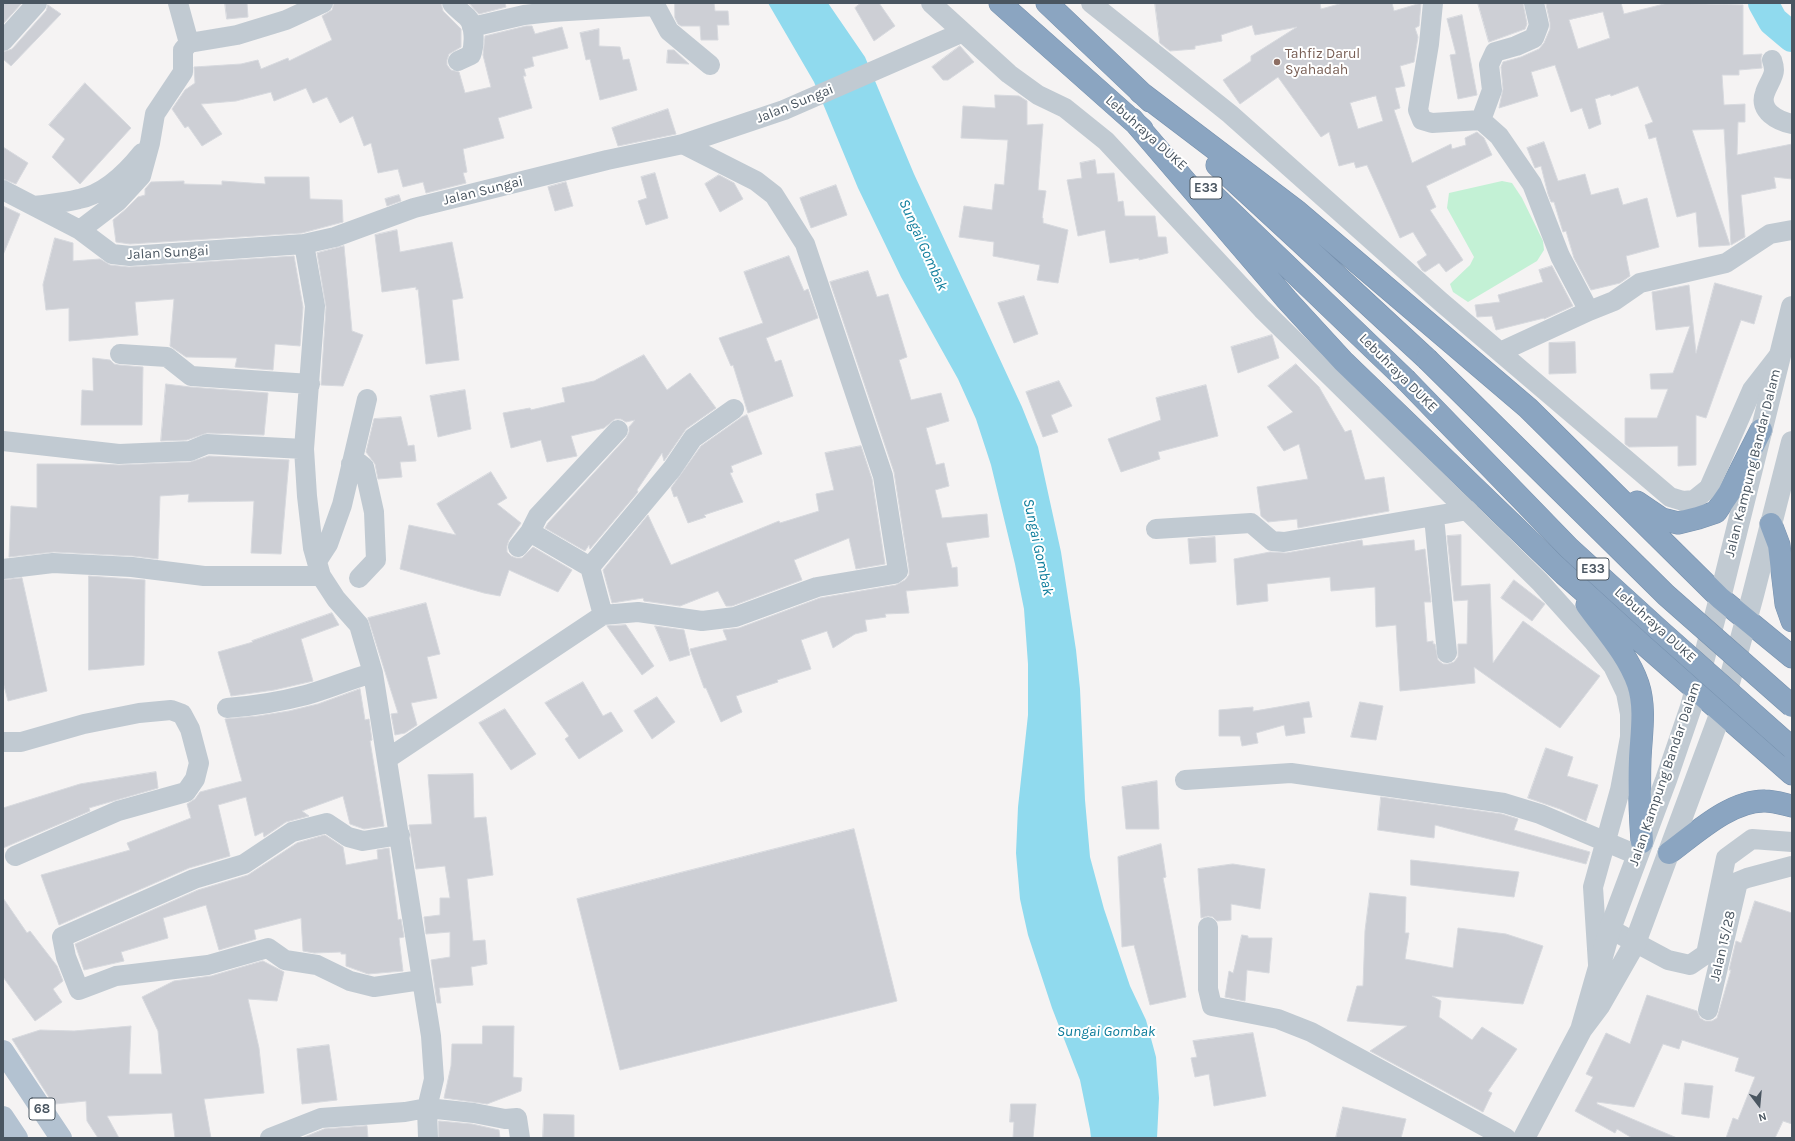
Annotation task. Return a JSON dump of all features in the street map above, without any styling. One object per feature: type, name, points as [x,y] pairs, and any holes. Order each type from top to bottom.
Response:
[{"type":"highway","name":"Lebuhraya DUKE","points":[[1000,3],[1132,119],[1249,228],[1405,379],[1569,548],[1792,748]]},
{"type":"highway","name":"Lebuhraya DUKE","points":[[1047,3],[1258,205],[1427,359],[1666,595],[1792,706]]},
{"type":"highway","points":[[1140,92],[1298,212],[1528,408],[1720,598],[1792,656]]},
{"type":"highway","points":[[1132,119],[1287,300],[1343,360],[1564,574],[1792,774]]},
{"type":"highway","points":[[1608,487],[1633,499],[1662,519],[1678,523],[1716,512],[1729,492],[1761,430]]},
{"type":"highway","points":[[1771,524],[1778,545],[1786,604],[1792,621]]},
{"type":"highway","points":[[1564,574],[1619,649],[1633,671],[1639,686],[1642,708],[1640,848]]},
{"type":"highway","points":[[1669,853],[1734,808],[1751,802],[1765,801],[1792,806]]},
{"type":"main road","name":"68","points":[[3,1050],[61,1138]]},
{"type":"main road","name":"68","points":[[3,1117],[17,1138]]},
{"type":"street","points":[[3,41],[37,3]]},
{"type":"street","points":[[178,3],[189,43]]},
{"type":"street","points":[[80,230],[118,201],[141,176],[150,143],[155,114],[183,72],[183,50],[189,43],[237,35],[279,22],[323,3]]},
{"type":"street","points":[[452,3],[468,18],[472,27],[473,49],[471,55],[458,61]]},
{"type":"street","points":[[931,3],[1009,74],[1038,95],[1065,108],[1106,141],[1262,308],[1540,582],[1593,641],[1613,666],[1626,694],[1630,714],[1630,737],[1620,790],[1593,887],[1599,968]]},
{"type":"street","points":[[1091,3],[1230,114],[1440,302],[1670,497],[1684,501],[1694,500],[1709,488],[1752,390],[1781,352]]},
{"type":"street","points":[[1433,3],[1428,51],[1418,110],[1422,120],[1432,123],[1481,120],[1499,136],[1532,184],[1560,256],[1589,310]]},
{"type":"street","points":[[1481,120],[1492,90],[1489,65],[1495,52],[1516,46],[1534,38],[1539,25],[1534,3]]},
{"type":"street","points":[[472,27],[524,15],[654,5],[669,31],[710,65]]},
{"type":"street","name":"Jalan Sungai","points":[[3,190],[80,230],[112,254],[130,256],[304,244],[335,237],[414,208],[607,160],[683,144],[784,110],[963,32]]},
{"type":"street","points":[[1772,60],[1774,70],[1764,95],[1764,106],[1767,111],[1780,121],[1792,124]]},
{"type":"street","points":[[34,206],[81,199],[107,187],[131,167],[150,143]]},
{"type":"street","points":[[387,758],[603,615],[638,612],[702,621],[735,617],[817,587],[894,574],[898,571],[883,476],[805,244],[774,195],[756,181],[683,144]]},
{"type":"street","points":[[1500,352],[1589,310],[1614,301],[1640,283],[1647,280],[1726,263],[1770,234],[1792,230]]},
{"type":"street","points":[[304,244],[315,306],[304,449],[307,496],[313,548],[319,568],[336,599],[359,625],[373,673],[431,1036],[434,1078],[427,1108],[428,1138]]},
{"type":"street","name":"Jalan Kampung Bandar Dalam","points":[[1581,1030],[1610,929],[1666,780],[1696,689],[1792,307]]},
{"type":"street","points":[[120,354],[167,357],[191,376],[310,384]]},
{"type":"street","points":[[319,568],[342,505],[366,399]]},
{"type":"street","points":[[590,567],[672,469],[693,438],[734,409]]},
{"type":"street","points":[[518,547],[530,532],[538,516],[618,430]]},
{"type":"street","points":[[3,441],[119,454],[190,451],[207,444],[304,449]]},
{"type":"street","name":"Jalan Kampung Bandar Dalam","points":[[1524,1138],[1581,1030],[1600,1006],[1635,943],[1721,712],[1792,442]]},
{"type":"street","points":[[351,464],[360,463],[364,467],[374,512],[376,560],[359,578]]},
{"type":"street","points":[[1156,529],[1251,523],[1272,541],[1284,542],[1468,510]]},
{"type":"street","points":[[1434,517],[1448,653]]},
{"type":"street","points":[[530,532],[590,567],[603,615]]},
{"type":"street","points":[[3,569],[53,564],[132,567],[204,576],[319,568]]},
{"type":"street","points":[[227,708],[264,704],[300,696],[373,673]]},
{"type":"street","points":[[3,742],[21,742],[84,724],[139,713],[171,710],[182,714],[190,729],[199,763],[195,779],[186,792],[118,811],[15,856]]},
{"type":"street","points":[[1185,780],[1291,773],[1504,803],[1540,814],[1605,841],[1640,848]]},
{"type":"street","points":[[400,836],[363,841],[348,837],[327,823],[292,832],[244,864],[194,879],[62,936],[66,956],[79,990],[116,976],[208,965],[268,948],[285,960],[317,965],[350,981],[374,987],[421,980]]},
{"type":"street","points":[[1610,929],[1668,960],[1690,965],[1706,954],[1729,885],[1726,858],[1752,839],[1792,842]]},
{"type":"street","points":[[1729,885],[1792,866]]},
{"type":"street","name":"Jalan 15/28","points":[[1708,1010],[1729,885]]},
{"type":"street","points":[[1208,927],[1208,989],[1212,1006],[1278,1019],[1311,1032],[1506,1138]]},
{"type":"street","points":[[270,1138],[321,1118],[406,1112],[427,1108],[474,1113],[510,1125],[520,1138]]},
{"type":"green space","points":[[1502,181],[1512,183],[1522,198],[1543,241],[1544,250],[1537,261],[1468,302],[1453,292],[1450,284],[1470,265],[1474,257],[1447,208],[1449,193]]},
{"type":"water","name":"Sungai Gombak","points":[[768,3],[828,3],[865,57],[914,174],[1022,407],[1038,447],[1061,552],[1076,650],[1080,689],[1085,800],[1090,857],[1104,909],[1130,986],[1146,1020],[1156,1057],[1159,1098],[1157,1138],[1091,1138],[1080,1080],[1052,1008],[1028,935],[1020,899],[1016,853],[1018,807],[1028,715],[1028,664],[1024,609],[1015,564],[991,465],[976,419],[958,379],[901,277],[858,188],[814,82]]},
{"type":"building","points":[[3,3],[22,3],[3,24]]},
{"type":"building","points":[[225,3],[247,3],[248,17],[227,19]]},
{"type":"building","points":[[334,3],[441,3],[443,11],[461,29],[461,47],[449,54],[447,65],[451,70],[459,72],[465,93],[491,87],[483,55],[485,36],[526,26],[532,26],[535,34],[562,27],[568,48],[532,57],[534,66],[524,69],[526,76],[523,76],[532,108],[498,118],[504,138],[463,149],[467,172],[463,173],[466,183],[426,193],[423,182],[403,187],[398,169],[378,173],[371,143],[364,146],[353,116],[340,123],[327,97],[313,103],[306,88],[274,101],[271,92],[236,101],[201,104],[222,134],[202,146],[188,126],[185,128],[172,109],[185,90],[195,83],[194,67],[241,64],[258,60],[261,69],[288,58],[289,61],[332,40],[322,16],[332,10]]},
{"type":"building","points":[[469,3],[505,3],[506,7],[479,14]]},
{"type":"building","points":[[675,3],[714,3],[715,11],[728,11],[729,25],[717,25],[718,40],[701,40],[700,26],[681,26],[678,24],[675,18]]},
{"type":"building","points":[[861,3],[879,3],[895,26],[874,41],[855,8]]},
{"type":"building","points":[[1155,3],[1320,3],[1321,9],[1343,3],[1392,3],[1394,11],[1421,3],[1419,26],[1415,28],[1418,37],[1414,62],[1400,66],[1405,86],[1395,88],[1400,108],[1394,110],[1412,163],[1451,144],[1452,149],[1466,145],[1465,138],[1477,132],[1484,138],[1492,155],[1426,186],[1436,207],[1430,210],[1463,260],[1446,272],[1439,263],[1425,272],[1422,270],[1417,262],[1427,255],[1413,232],[1400,238],[1367,165],[1356,168],[1354,162],[1339,166],[1329,132],[1321,137],[1278,77],[1240,104],[1223,80],[1251,61],[1251,56],[1297,27],[1255,35],[1252,25],[1221,35],[1222,41],[1195,46],[1195,49],[1170,51],[1160,43]],"holes":[[[1376,96],[1383,121],[1358,129],[1350,103]]]},
{"type":"building","points":[[1478,3],[1523,3],[1527,24],[1525,29],[1489,42]]},
{"type":"building","points":[[1546,3],[1621,3],[1624,14],[1668,3],[1743,5],[1743,55],[1762,54],[1762,68],[1739,70],[1739,75],[1722,75],[1724,105],[1745,104],[1745,122],[1738,122],[1737,155],[1792,144],[1792,179],[1774,177],[1776,188],[1741,195],[1745,237],[1731,245],[1724,129],[1692,130],[1730,245],[1699,247],[1696,212],[1677,217],[1656,137],[1649,139],[1645,125],[1653,122],[1638,86],[1611,96],[1610,94],[1595,99],[1601,124],[1589,129],[1582,108],[1571,112],[1555,65],[1531,72],[1538,96],[1499,108],[1503,89],[1501,67],[1503,62],[1521,57],[1539,49],[1544,43],[1550,29]],"holes":[[[1603,12],[1610,38],[1578,49],[1569,20]]]},
{"type":"building","points":[[48,5],[61,14],[11,66],[3,59],[3,52],[12,49],[46,11]]},
{"type":"building","points":[[1462,15],[1477,95],[1458,99],[1450,55],[1456,54],[1447,19]]},
{"type":"building","points":[[599,29],[599,46],[620,47],[623,60],[629,59],[637,90],[600,100],[590,59],[586,60],[580,33]]},
{"type":"building","points":[[960,46],[974,62],[948,80],[943,80],[932,67]]},
{"type":"building","points":[[668,50],[674,50],[689,64],[667,63]]},
{"type":"building","points":[[85,83],[131,128],[80,184],[52,157],[65,139],[49,125]]},
{"type":"building","points":[[995,95],[1019,96],[1027,101],[1027,125],[1043,124],[1038,190],[1046,191],[1042,218],[1043,223],[1068,230],[1058,283],[1037,280],[1040,265],[993,256],[994,242],[959,237],[964,206],[992,210],[995,184],[1004,185],[1008,140],[961,138],[963,106],[995,108]]},
{"type":"building","points":[[668,109],[676,134],[618,146],[612,128]]},
{"type":"building","points":[[1544,142],[1558,181],[1585,174],[1591,195],[1618,188],[1623,205],[1647,198],[1659,247],[1626,256],[1630,276],[1620,283],[1591,290],[1574,258],[1566,231],[1563,232],[1554,202],[1551,202],[1548,194],[1541,166],[1535,168],[1527,148]]},
{"type":"building","points":[[3,147],[28,163],[16,184],[3,179]]},
{"type":"building","points":[[1095,160],[1097,174],[1114,173],[1118,202],[1123,201],[1125,216],[1155,216],[1158,237],[1166,237],[1168,253],[1139,260],[1139,258],[1110,263],[1105,230],[1078,236],[1067,180],[1082,178],[1080,163]]},
{"type":"building","points":[[655,173],[668,218],[646,225],[638,201],[647,198],[641,177]]},
{"type":"building","points":[[719,175],[734,183],[743,199],[720,212],[705,184]]},
{"type":"building","points":[[265,177],[309,177],[310,199],[342,200],[343,222],[302,233],[130,244],[116,242],[113,220],[138,197],[145,195],[145,189],[151,182],[184,181],[184,184],[222,185],[222,181],[265,184]]},
{"type":"building","points":[[566,182],[573,206],[555,211],[548,187]]},
{"type":"building","points":[[836,185],[847,215],[811,228],[800,198]]},
{"type":"building","points":[[399,195],[401,201],[387,206],[385,199]]},
{"type":"building","points":[[3,206],[20,214],[3,255]]},
{"type":"building","points":[[397,230],[400,252],[452,242],[463,298],[452,300],[459,360],[426,364],[418,289],[416,290],[416,287],[382,292],[375,235]]},
{"type":"building","points":[[55,238],[73,243],[73,261],[100,259],[110,265],[129,267],[294,256],[303,307],[300,346],[275,344],[273,370],[235,367],[237,358],[186,357],[170,346],[174,299],[135,302],[138,335],[69,341],[69,308],[46,310],[43,285]]},
{"type":"building","points":[[344,246],[352,331],[363,335],[343,386],[321,385],[326,307],[317,253]]},
{"type":"building","points":[[789,256],[804,291],[808,289],[818,318],[766,338],[775,362],[781,360],[793,396],[748,413],[733,365],[731,366],[719,338],[763,323],[744,272]]},
{"type":"building","points":[[1552,266],[1573,306],[1544,319],[1496,330],[1492,316],[1477,317],[1475,305],[1500,302],[1498,295],[1543,282],[1539,270]]},
{"type":"building","points":[[868,271],[877,297],[888,294],[907,357],[899,360],[911,400],[941,393],[949,421],[926,428],[936,465],[944,463],[949,486],[935,490],[942,518],[987,514],[989,537],[946,543],[952,568],[957,567],[958,586],[906,591],[909,613],[885,614],[886,617],[865,620],[867,631],[855,634],[833,648],[827,631],[801,640],[811,669],[736,696],[742,712],[721,722],[706,688],[704,688],[690,649],[727,640],[723,630],[739,628],[820,598],[896,585],[905,580],[909,575],[894,472],[830,282]]},
{"type":"building","points":[[1715,283],[1762,296],[1754,324],[1741,320],[1706,418],[1696,415],[1696,465],[1678,466],[1678,446],[1629,447],[1625,444],[1625,418],[1657,418],[1668,389],[1651,389],[1650,374],[1673,373],[1690,326],[1656,330],[1652,292],[1689,285],[1696,353]]},
{"type":"building","points":[[1024,296],[1038,334],[1014,343],[998,303]]},
{"type":"building","points":[[1272,335],[1279,358],[1238,373],[1231,347]]},
{"type":"building","points":[[1575,342],[1576,373],[1549,374],[1549,343]]},
{"type":"building","points":[[644,355],[667,390],[690,373],[716,408],[686,429],[664,461],[662,453],[637,490],[638,492],[590,549],[589,545],[585,551],[545,528],[626,438],[629,432],[629,427],[635,420],[626,422],[621,419],[615,419],[604,428],[571,436],[577,456],[547,462],[541,440],[511,448],[503,413],[530,408],[531,410],[565,402],[562,388],[594,381]]},
{"type":"building","points":[[93,358],[110,360],[114,364],[119,365],[143,367],[142,425],[81,425],[82,390],[93,391]]},
{"type":"building","points":[[1296,364],[1319,387],[1345,432],[1351,430],[1365,480],[1384,477],[1389,511],[1298,528],[1297,519],[1268,522],[1261,516],[1257,487],[1308,479],[1299,444],[1284,451],[1267,427],[1293,412],[1268,386]]},
{"type":"building","points":[[1059,381],[1072,406],[1051,415],[1058,432],[1043,437],[1026,392]]},
{"type":"building","points":[[166,384],[268,393],[264,435],[207,433],[187,440],[161,441]]},
{"type":"building","points":[[1206,385],[1218,436],[1158,452],[1160,459],[1121,472],[1108,439],[1161,420],[1156,398]]},
{"type":"building","points":[[465,390],[471,429],[438,437],[430,396]]},
{"type":"building","points":[[747,415],[762,454],[731,466],[733,472],[730,473],[743,502],[704,515],[706,517],[688,523],[677,496],[674,497],[671,488],[701,446]]},
{"type":"building","points":[[401,417],[408,446],[414,445],[416,461],[400,462],[402,477],[378,479],[375,464],[366,452],[374,419]]},
{"type":"building","points":[[861,446],[872,479],[885,564],[856,569],[849,538],[794,560],[802,580],[732,606],[726,606],[718,591],[680,606],[644,601],[643,598],[612,603],[603,570],[648,515],[671,565],[779,521],[780,523],[819,511],[816,494],[834,490],[825,453]]},
{"type":"building","points":[[209,456],[289,460],[281,554],[251,553],[254,501],[188,502],[189,494],[160,496],[158,559],[133,556],[54,552],[9,557],[11,506],[37,508],[37,464],[119,465],[190,462]]},
{"type":"building","points":[[491,472],[507,498],[497,504],[521,523],[509,540],[507,552],[516,558],[522,558],[533,547],[572,570],[558,592],[509,570],[500,596],[484,593],[400,569],[409,525],[456,535],[437,504]]},
{"type":"building","points":[[1461,535],[1461,586],[1490,584],[1493,663],[1523,621],[1600,676],[1560,728],[1474,667],[1475,683],[1400,691],[1396,625],[1376,627],[1375,587],[1331,591],[1330,577],[1267,584],[1268,601],[1237,605],[1234,559],[1270,552],[1286,553],[1362,540],[1363,546],[1414,540],[1415,551],[1425,549],[1431,602],[1424,602],[1427,642],[1433,641],[1438,660],[1443,664],[1448,664],[1454,662],[1458,657],[1458,644],[1467,644],[1468,600],[1454,601],[1447,536]]},
{"type":"building","points":[[1215,537],[1216,562],[1190,564],[1188,539]]},
{"type":"building","points":[[89,576],[145,580],[144,665],[89,670]]},
{"type":"building","points":[[22,578],[47,691],[8,701],[3,682],[3,580]]},
{"type":"building","points":[[1514,580],[1545,604],[1532,621],[1501,598]]},
{"type":"building","points":[[426,603],[440,654],[427,657],[437,698],[411,703],[417,725],[405,733],[395,735],[391,714],[398,713],[368,618]]},
{"type":"building","points":[[332,613],[339,625],[301,639],[313,681],[274,690],[231,696],[218,652],[253,642],[252,641]]},
{"type":"building","points":[[626,625],[654,666],[642,675],[607,626]]},
{"type":"building","points":[[655,626],[684,630],[690,655],[670,661]]},
{"type":"building","points":[[583,682],[603,716],[611,712],[623,731],[579,759],[565,739],[569,736],[545,703]]},
{"type":"building","points":[[360,689],[365,720],[369,719],[372,740],[370,741],[384,826],[364,829],[350,824],[343,796],[302,811],[309,816],[286,822],[264,837],[263,832],[255,836],[246,797],[218,805],[230,856],[189,868],[59,925],[41,875],[130,850],[127,843],[191,818],[187,804],[195,799],[200,792],[242,781],[225,719],[289,711],[318,704]]},
{"type":"building","points":[[657,697],[675,722],[652,739],[634,711]]},
{"type":"building","points":[[1309,702],[1312,717],[1303,718],[1305,733],[1286,736],[1284,725],[1256,733],[1258,743],[1242,746],[1240,736],[1219,736],[1219,710],[1253,707],[1253,711]]},
{"type":"building","points":[[1360,702],[1383,706],[1376,740],[1351,737]]},
{"type":"building","points":[[505,709],[536,754],[511,770],[479,723]]},
{"type":"building","points":[[1546,748],[1573,757],[1567,776],[1598,785],[1586,821],[1560,809],[1528,798]]},
{"type":"building","points":[[156,772],[158,788],[89,808],[90,811],[3,848],[3,808],[80,784]]},
{"type":"building","points":[[473,774],[474,818],[486,817],[493,875],[467,879],[473,941],[485,940],[487,964],[471,967],[473,985],[439,988],[441,1003],[437,1003],[431,960],[450,957],[450,932],[426,934],[424,917],[440,915],[440,898],[450,898],[445,866],[416,869],[409,825],[432,824],[428,775]]},
{"type":"building","points":[[1157,781],[1159,829],[1126,829],[1122,787]]},
{"type":"building","points":[[1381,797],[1502,814],[1518,819],[1514,830],[1590,852],[1586,864],[1435,825],[1434,838],[1378,830]]},
{"type":"building","points":[[854,829],[897,1001],[620,1070],[577,899]]},
{"type":"building","points":[[325,835],[343,847],[346,865],[378,859],[377,850],[389,848],[398,920],[401,919],[404,937],[399,938],[403,971],[368,974],[346,966],[346,954],[341,954],[341,952],[314,953],[303,951],[301,918],[254,930],[256,939],[219,950],[206,905],[163,918],[168,938],[121,952],[124,961],[84,970],[75,944],[198,890],[248,875],[297,843]]},
{"type":"building","points":[[1161,844],[1166,877],[1163,878],[1186,997],[1150,1005],[1134,945],[1122,947],[1118,857]]},
{"type":"building","points":[[1411,860],[1519,872],[1514,897],[1411,885]]},
{"type":"building","points":[[1233,864],[1265,869],[1260,909],[1231,904],[1231,920],[1217,921],[1213,917],[1208,916],[1201,918],[1198,869]]},
{"type":"building","points":[[1370,893],[1406,897],[1405,933],[1409,933],[1405,959],[1453,968],[1458,928],[1506,934],[1543,946],[1523,1004],[1432,996],[1441,1001],[1439,1017],[1472,1040],[1482,1027],[1517,1049],[1488,1091],[1492,1093],[1483,1112],[1370,1051],[1407,1026],[1347,1021],[1357,986],[1363,986],[1365,931]]},
{"type":"building","points":[[3,898],[27,933],[30,931],[57,966],[63,981],[53,989],[62,1002],[35,1021],[3,977]]},
{"type":"building","points":[[1755,901],[1792,913],[1792,1124],[1783,1121],[1775,1138],[1726,1138],[1733,1118],[1738,1120],[1755,1077],[1735,1071],[1739,1058],[1682,1040],[1679,1049],[1663,1044],[1634,1107],[1597,1102],[1597,1104],[1677,1138],[1632,1138],[1617,1129],[1615,1133],[1575,1111],[1593,1077],[1586,1074],[1606,1033],[1630,1044],[1647,995],[1697,1011],[1700,1018],[1705,1021],[1712,1021],[1717,1018],[1731,970],[1729,970],[1736,941],[1741,943]]},
{"type":"building","points":[[1242,935],[1248,936],[1248,938],[1272,938],[1269,973],[1247,970],[1245,1001],[1225,997],[1229,971],[1233,973]]},
{"type":"building","points":[[263,961],[284,972],[277,1001],[248,999],[259,1048],[264,1093],[204,1099],[211,1138],[175,1138],[172,1113],[107,1116],[119,1138],[98,1138],[87,1121],[86,1101],[55,1104],[52,1102],[12,1039],[40,1030],[74,1031],[131,1026],[129,1074],[162,1074],[158,1031],[142,997],[174,981],[211,976]]},
{"type":"building","points":[[483,1026],[514,1026],[513,1077],[522,1078],[521,1091],[487,1104],[444,1098],[451,1066],[452,1044],[482,1044]]},
{"type":"building","points":[[1253,1033],[1266,1096],[1214,1106],[1209,1074],[1195,1077],[1191,1058],[1197,1057],[1193,1041]]},
{"type":"building","points":[[329,1045],[337,1100],[302,1104],[297,1049]]},
{"type":"building","points":[[1685,1083],[1713,1086],[1709,1118],[1682,1114]]},
{"type":"building","points":[[1011,1104],[1036,1104],[1033,1138],[1013,1138],[1014,1122],[1010,1122]]},
{"type":"building","points":[[1343,1107],[1406,1119],[1401,1138],[1336,1138]]},
{"type":"building","points":[[544,1114],[574,1115],[574,1138],[543,1138]]},
{"type":"building","points":[[439,1121],[472,1124],[499,1130],[500,1138],[439,1138]]},
{"type":"building","points":[[367,1126],[368,1138],[302,1138],[324,1129]]},
{"type":"waterway","points":[[1763,3],[1773,21],[1792,37]]},
{"type":"place","name":"Tahfiz Darul Syahadah","points":[[1277,62]]}]
